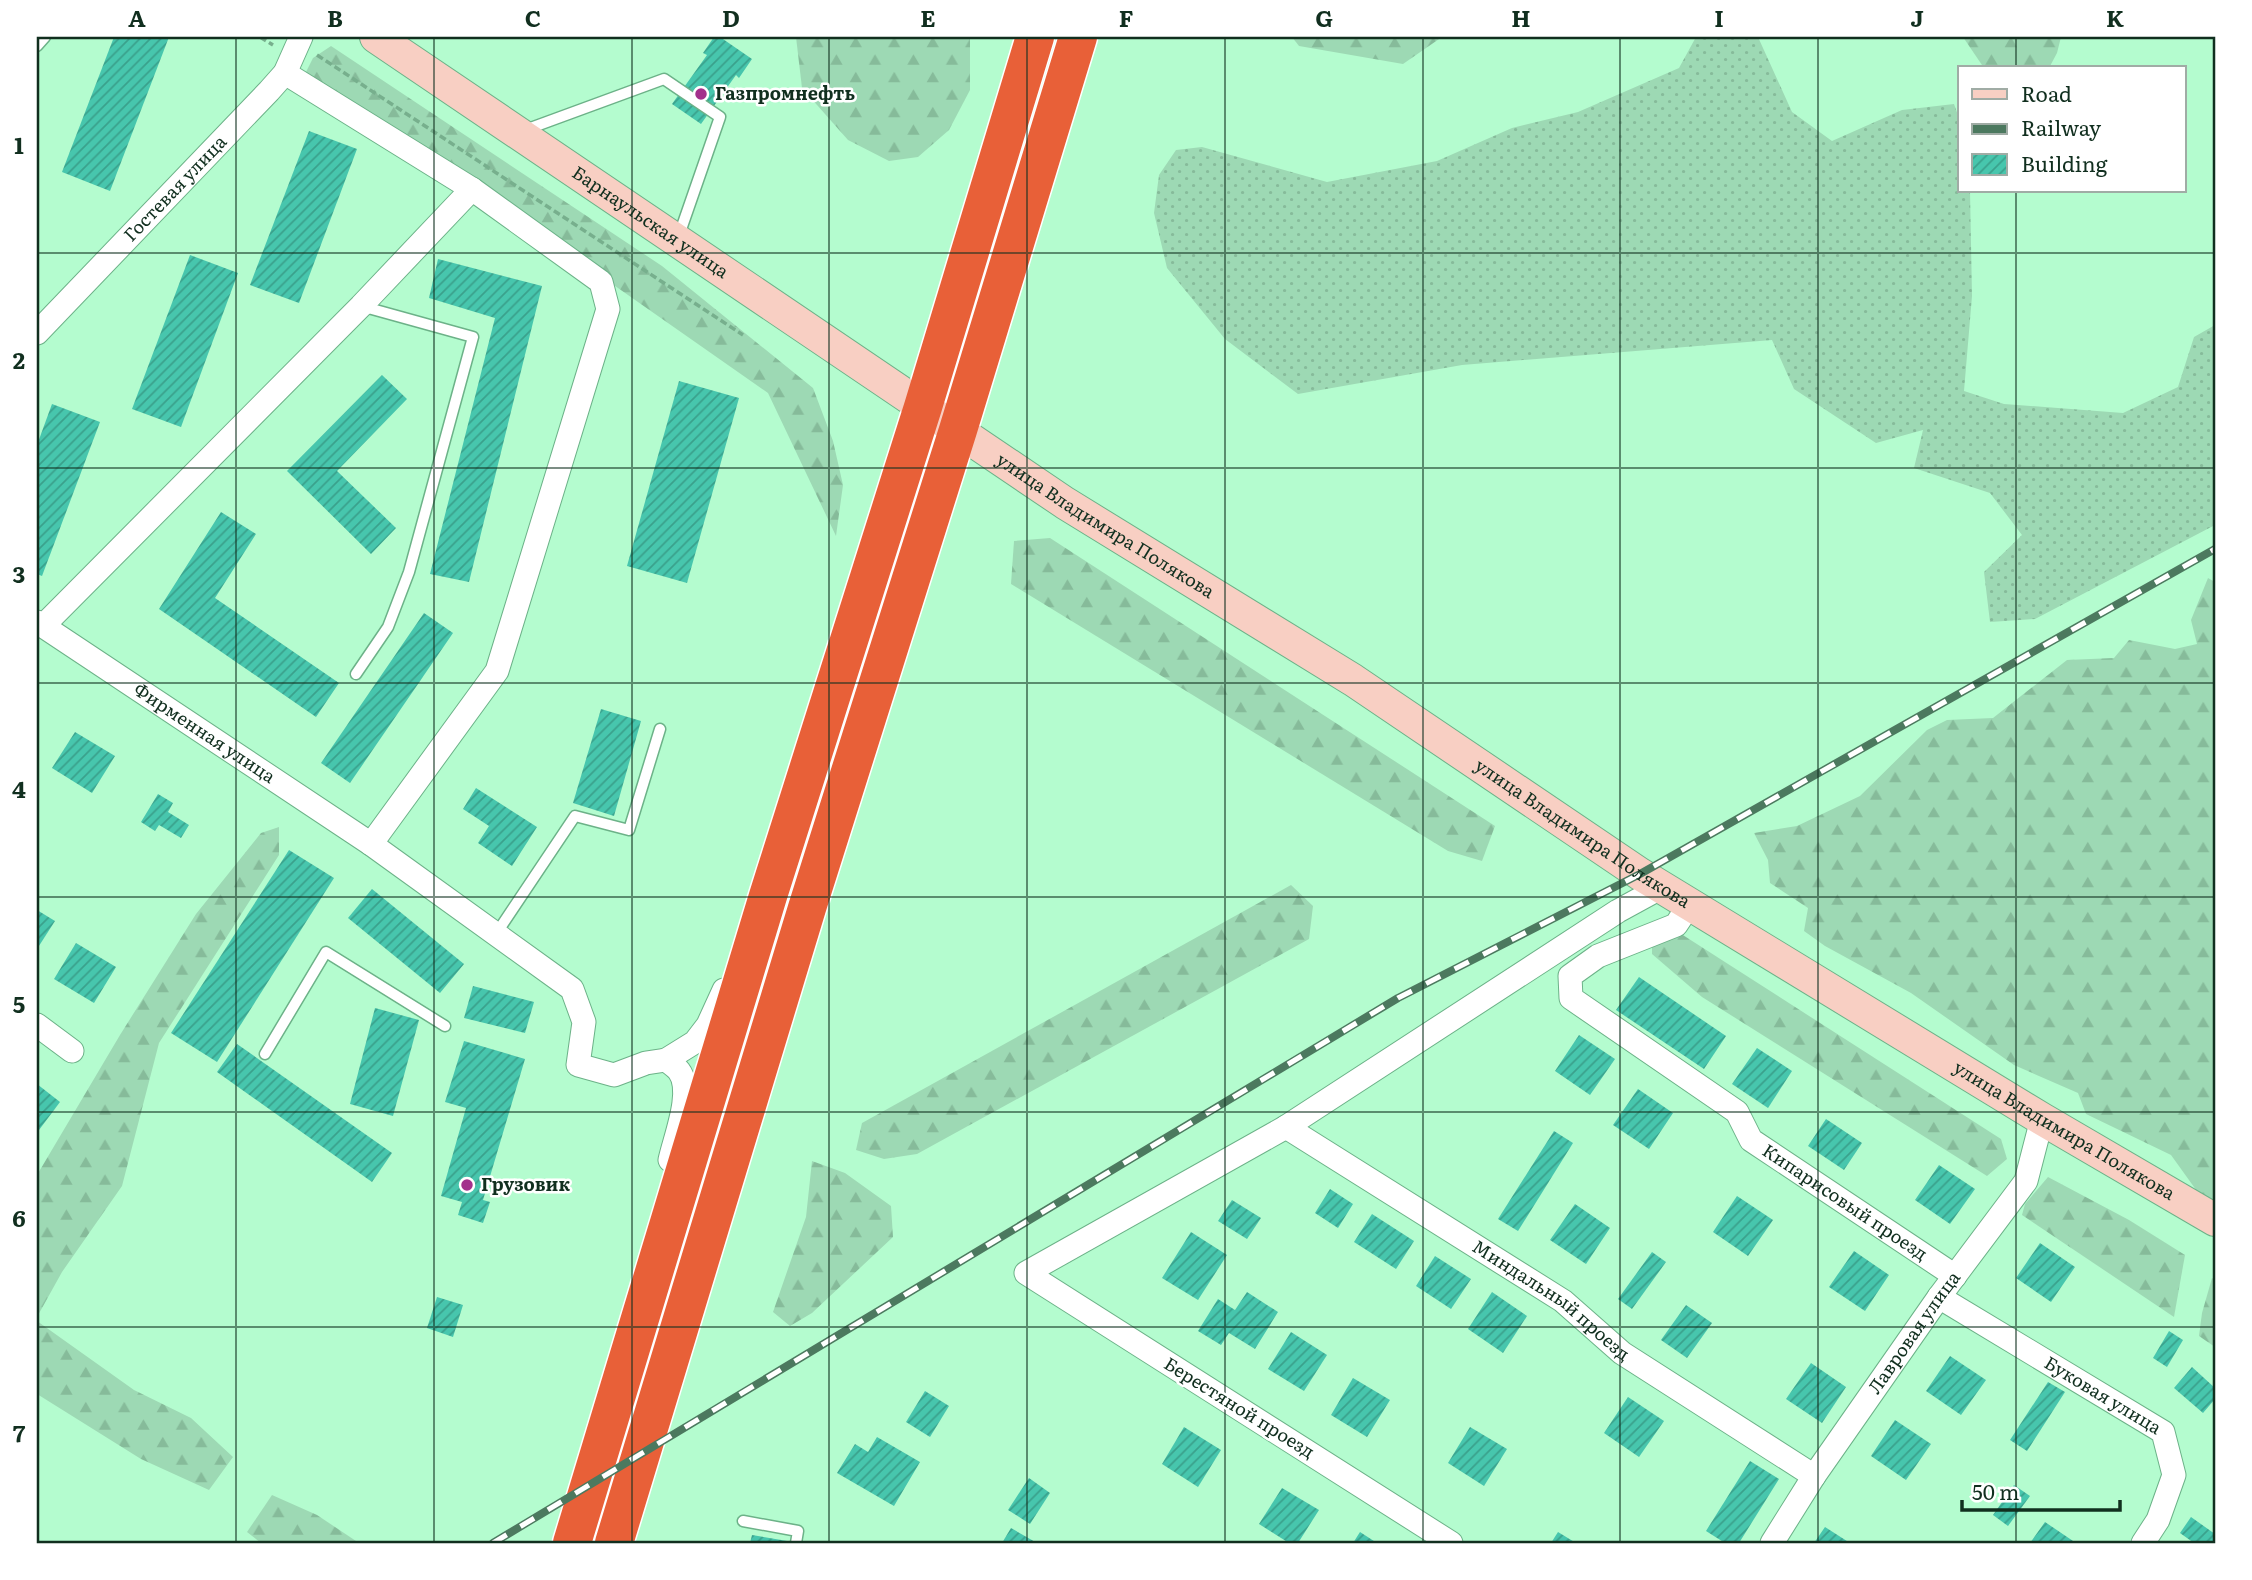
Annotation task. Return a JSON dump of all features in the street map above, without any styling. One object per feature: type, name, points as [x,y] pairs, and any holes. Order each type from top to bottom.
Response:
[{"type":"highway","points":[[572,1543],[768,896],[923,407],[1035,37]]},
{"type":"highway","points":[[614,1543],[811,895],[958,430],[1078,37]]},
{"type":"street","name":"Барнаульская улица","points":[[376,37],[958,430]]},
{"type":"street","points":[[293,56],[601,282],[608,309],[498,671],[371,845]]},
{"type":"street","name":"Гостевая улица","points":[[37,332],[293,56]]},
{"type":"street","points":[[40,624],[361,306],[472,189]]},
{"type":"street","name":"улица Владимира Полякова","points":[[958,430],[1065,503],[1353,680],[1662,887],[2042,1119],[2215,1220]]},
{"type":"street","name":"Фирменная улица","points":[[40,624],[371,845],[572,989],[584,1023],[578,1065],[614,1075],[646,1063],[666,1060]]},
{"type":"street","points":[[1286,1127],[1618,911],[1662,887]]},
{"type":"street","name":"Кипарисовый проезд","points":[[1690,904],[1676,925],[1598,956],[1570,976],[1571,998],[1737,1112],[1751,1140],[1955,1276]]},
{"type":"street","points":[[655,1269],[662,1192],[684,1102],[685,1085],[679,1071],[666,1060],[695,1042],[708,1025],[728,982],[752,951]]},
{"type":"street","points":[[37,1025],[72,1051]]},
{"type":"street","name":"Лавровая улица","points":[[1772,1543],[1814,1476],[1939,1297],[2026,1181],[2042,1119]]},
{"type":"street","name":"Берестяной проезд","points":[[1286,1127],[1026,1273],[1451,1543]]},
{"type":"street","name":"Миндальный проезд","points":[[1286,1127],[1563,1301],[1622,1353],[1814,1476]]},
{"type":"street","name":"Буковая улица","points":[[1939,1297],[2162,1432],[2174,1475],[2158,1520],[2143,1543]]},
{"type":"lane","points":[[37,46],[45,37]]},
{"type":"lane","points":[[518,132],[664,79],[675,86],[720,117],[677,240]]},
{"type":"lane","points":[[356,674],[388,627],[409,572],[473,337],[361,306]]},
{"type":"lane","points":[[496,934],[575,816],[629,830],[660,729]]},
{"type":"lane","points":[[265,1054],[326,952],[445,1026]]},
{"type":"lane","points":[[743,1521],[798,1531],[796,1543]]},
{"type":"path","points":[[260,37],[293,56],[312,51],[743,335]]},
{"type":"green space","points":[[796,37],[970,37],[970,90],[949,130],[918,157],[889,161],[848,140],[802,88]]},
{"type":"green space","points":[[1292,37],[1442,37],[1403,64],[1299,46]]},
{"type":"green space","points":[[1696,37],[1758,37],[1792,112],[1832,141],[1902,110],[1954,104],[1958,115],[1958,192],[1970,192],[1972,296],[1964,391],[2004,404],[2123,413],[2178,387],[2194,337],[2215,325],[2215,525],[2035,619],[1990,622],[1984,572],[2022,535],[1990,493],[1914,468],[1923,430],[1876,443],[1794,389],[1772,340],[1462,365],[1298,394],[1225,339],[1167,268],[1154,213],[1159,175],[1176,150],[1202,147],[1327,182],[1437,161],[1512,128],[1578,112],[1679,68]]},
{"type":"green space","points":[[1963,37],[2061,37],[2050,66],[1983,66]]},
{"type":"green space","points":[[331,46],[662,266],[813,388],[833,441],[843,485],[836,536],[768,393],[558,246],[303,78],[313,58]]},
{"type":"green space","points":[[1050,538],[1495,826],[1482,861],[1448,851],[1011,584],[1014,541]]},
{"type":"green space","points":[[2208,578],[2215,582],[2215,1203],[2199,1194],[2171,1155],[2086,1114],[2078,1093],[2014,1065],[1911,993],[1825,946],[1804,931],[1808,908],[1770,883],[1768,860],[1754,833],[1797,826],[1860,796],[1927,730],[1947,720],[1993,718],[2067,660],[2114,658],[2129,640],[2175,649],[2197,644],[2191,620]]},
{"type":"green space","points":[[279,827],[279,855],[159,1043],[122,1186],[62,1272],[37,1317],[37,1175],[196,914],[261,833]]},
{"type":"green space","points":[[1291,885],[1313,906],[1309,939],[917,1154],[884,1159],[856,1150],[862,1123]]},
{"type":"green space","points":[[1675,930],[2001,1139],[2007,1159],[1987,1176],[1702,997],[1652,954],[1652,937]]},
{"type":"green space","points":[[812,1161],[845,1173],[891,1206],[893,1237],[812,1313],[790,1326],[773,1312],[806,1217]]},
{"type":"green space","points":[[2048,1177],[2129,1220],[2185,1255],[2174,1317],[2022,1215],[2025,1204]]},
{"type":"green space","points":[[2212,1278],[2215,1280],[2215,1347],[2199,1336],[2202,1313]]},
{"type":"green space","points":[[37,1321],[134,1390],[191,1418],[233,1457],[209,1490],[141,1459],[37,1394]]},
{"type":"green space","points":[[272,1495],[317,1515],[359,1543],[261,1543],[247,1532]]},
{"type":"building","points":[[114,37],[169,37],[110,191],[62,172]]},
{"type":"building","points":[[714,37],[720,37],[752,59],[739,78],[736,75],[701,124],[672,104],[707,55],[703,53]]},
{"type":"building","points":[[309,131],[357,149],[299,303],[250,285]]},
{"type":"building","points":[[190,255],[238,273],[181,427],[132,409]]},
{"type":"building","points":[[438,259],[542,286],[469,582],[430,574],[495,318],[429,298]]},
{"type":"building","points":[[382,375],[407,399],[337,471],[396,528],[371,554],[287,471]]},
{"type":"building","points":[[679,381],[739,398],[687,583],[627,566]]},
{"type":"building","points":[[52,404],[100,422],[42,576],[37,574],[37,445]]},
{"type":"building","points":[[221,512],[256,534],[215,598],[339,683],[316,717],[159,609]]},
{"type":"building","points":[[424,613],[453,633],[350,783],[321,763]]},
{"type":"building","points":[[601,709],[641,721],[614,816],[573,803]]},
{"type":"building","points":[[75,732],[115,756],[92,793],[52,768]]},
{"type":"building","points":[[476,788],[537,827],[512,866],[478,843],[489,826],[463,809]]},
{"type":"building","points":[[158,794],[173,803],[168,812],[189,825],[181,838],[159,825],[155,831],[141,822]]},
{"type":"building","points":[[289,850],[334,878],[217,1062],[171,1033]]},
{"type":"building","points":[[372,889],[464,964],[440,993],[348,918]]},
{"type":"building","points":[[37,910],[55,921],[37,949]]},
{"type":"building","points":[[76,943],[116,967],[94,1003],[54,979]]},
{"type":"building","points":[[1639,977],[1726,1036],[1704,1069],[1616,1010]]},
{"type":"building","points":[[473,986],[534,1002],[525,1033],[464,1018]]},
{"type":"building","points":[[375,1008],[419,1020],[393,1116],[350,1104]]},
{"type":"building","points":[[1579,1035],[1615,1059],[1590,1095],[1555,1071]]},
{"type":"building","points":[[464,1041],[525,1059],[483,1200],[490,1202],[483,1223],[458,1215],[462,1202],[441,1196],[466,1108],[445,1102]]},
{"type":"building","points":[[237,1044],[392,1153],[372,1182],[217,1072]]},
{"type":"building","points":[[1757,1048],[1792,1071],[1768,1108],[1732,1084]]},
{"type":"building","points":[[37,1084],[60,1102],[39,1130],[37,1128]]},
{"type":"building","points":[[1638,1089],[1673,1113],[1649,1149],[1613,1125]]},
{"type":"building","points":[[1826,1119],[1862,1143],[1844,1170],[1808,1146]]},
{"type":"building","points":[[1554,1131],[1573,1143],[1518,1231],[1498,1219]]},
{"type":"building","points":[[1939,1165],[1975,1189],[1950,1224],[1915,1200]]},
{"type":"building","points":[[1330,1189],[1353,1204],[1338,1228],[1315,1213]]},
{"type":"building","points":[[1737,1196],[1773,1220],[1748,1256],[1713,1232]]},
{"type":"building","points":[[1232,1200],[1261,1218],[1247,1239],[1218,1221]]},
{"type":"building","points":[[1575,1204],[1610,1228],[1586,1264],[1550,1240]]},
{"type":"building","points":[[1372,1214],[1414,1241],[1396,1269],[1354,1242]]},
{"type":"building","points":[[1191,1232],[1227,1255],[1198,1300],[1162,1278]]},
{"type":"building","points":[[2040,1243],[2075,1267],[2051,1302],[2016,1278]]},
{"type":"building","points":[[1854,1251],[1889,1275],[1865,1311],[1829,1287]]},
{"type":"building","points":[[1652,1252],[1666,1262],[1632,1309],[1618,1299]]},
{"type":"building","points":[[1435,1256],[1471,1279],[1451,1309],[1416,1286]]},
{"type":"building","points":[[1247,1292],[1278,1312],[1255,1349],[1229,1333],[1221,1345],[1198,1331],[1218,1299],[1235,1310]]},
{"type":"building","points":[[1492,1292],[1527,1316],[1503,1353],[1468,1329]]},
{"type":"building","points":[[437,1297],[463,1305],[453,1337],[427,1328]]},
{"type":"building","points":[[1686,1305],[1712,1323],[1687,1358],[1661,1340]]},
{"type":"building","points":[[2169,1331],[2183,1340],[2167,1367],[2153,1358]]},
{"type":"building","points":[[1291,1332],[1327,1355],[1304,1391],[1268,1369]]},
{"type":"building","points":[[1950,1356],[1986,1380],[1961,1415],[1926,1391]]},
{"type":"building","points":[[1811,1363],[1846,1387],[1822,1423],[1786,1399]]},
{"type":"building","points":[[2192,1367],[2215,1388],[2215,1399],[2203,1413],[2174,1388]]},
{"type":"building","points":[[1353,1378],[1390,1400],[1367,1437],[1331,1415]]},
{"type":"building","points":[[2048,1382],[2065,1392],[2027,1451],[2010,1440]]},
{"type":"building","points":[[925,1391],[949,1406],[930,1437],[906,1422]]},
{"type":"building","points":[[1628,1397],[1664,1421],[1639,1457],[1604,1433]]},
{"type":"building","points":[[1895,1420],[1931,1444],[1906,1480],[1871,1456]]},
{"type":"building","points":[[1184,1427],[1221,1450],[1198,1487],[1162,1464]]},
{"type":"building","points":[[1470,1427],[1507,1449],[1484,1486],[1448,1463]]},
{"type":"building","points":[[877,1437],[920,1462],[894,1506],[837,1473],[855,1444],[868,1452]]},
{"type":"building","points":[[1750,1461],[1779,1479],[1739,1543],[1725,1543],[1706,1531]]},
{"type":"building","points":[[1029,1478],[1050,1493],[1030,1524],[1008,1510]]},
{"type":"building","points":[[2014,1485],[2030,1496],[2008,1526],[1993,1515]]},
{"type":"building","points":[[1282,1488],[1319,1510],[1298,1543],[1289,1543],[1259,1524]]},
{"type":"building","points":[[2191,1517],[2215,1534],[2215,1543],[2194,1543],[2180,1533]]},
{"type":"building","points":[[2045,1522],[2076,1543],[2030,1543]]},
{"type":"building","points":[[1825,1527],[1850,1543],[1814,1543]]},
{"type":"building","points":[[1011,1528],[1037,1543],[1002,1543]]},
{"type":"building","points":[[1360,1532],[1377,1543],[1353,1543]]},
{"type":"building","points":[[1558,1532],[1576,1543],[1551,1543]]},
{"type":"building","points":[[752,1535],[793,1542],[793,1543],[750,1543]]},
{"type":"railway","points":[[493,1543],[1398,998],[1640,874],[2215,549]]},
{"type":"place","name":"Газпромнефть","points":[[701,94]]},
{"type":"place","name":"Грузовик","points":[[467,1185]]}]
